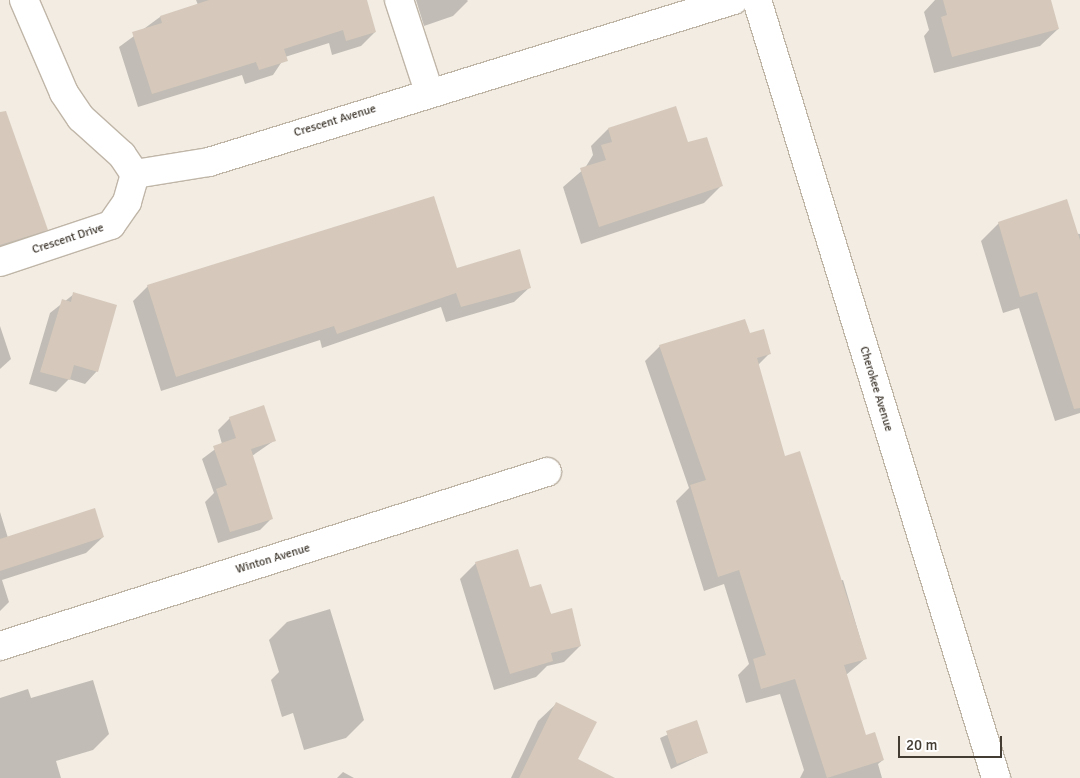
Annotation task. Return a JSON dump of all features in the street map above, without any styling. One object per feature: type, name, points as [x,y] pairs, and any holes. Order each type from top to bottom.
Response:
[{"type":"street","points":[[24,0],[64,93],[80,118],[122,155],[135,174]]},
{"type":"street","points":[[399,0],[428,92]]},
{"type":"street","name":"Crescent Avenue","points":[[135,174],[209,162],[428,92],[734,0]]},
{"type":"street","name":"Cherokee Avenue","points":[[757,0],[996,778]]},
{"type":"street","name":"Crescent Drive","points":[[0,262],[111,225],[127,202],[135,174]]},
{"type":"street","name":"Winton Avenue","points":[[0,646],[547,472]]},
{"type":"building","points":[[209,0],[367,0],[376,32],[346,41],[343,30],[284,49],[288,61],[259,70],[256,62],[152,94],[132,32],[162,23],[160,16]]},
{"type":"building","points":[[943,0],[1051,0],[1059,29],[952,57],[941,17],[947,15]]},
{"type":"building","points":[[676,106],[688,142],[707,137],[723,186],[599,227],[580,168],[606,160],[601,145],[612,142],[608,128]]},
{"type":"building","points":[[6,111],[48,230],[0,245],[0,112]]},
{"type":"building","points":[[434,196],[457,268],[520,249],[531,288],[461,307],[456,293],[337,334],[334,326],[176,377],[147,285]]},
{"type":"building","points":[[1067,199],[1080,240],[1080,408],[1074,409],[1037,292],[1020,297],[998,222]]},
{"type":"building","points":[[73,292],[117,305],[98,372],[74,365],[70,380],[40,372],[62,299],[71,302]]},
{"type":"building","points":[[745,319],[750,333],[764,329],[771,354],[757,358],[785,456],[800,451],[867,659],[844,665],[866,735],[875,732],[884,760],[827,778],[795,679],[761,689],[753,659],[766,655],[739,570],[718,577],[690,485],[706,480],[659,345]]},
{"type":"building","points":[[264,405],[276,441],[251,449],[273,519],[230,532],[216,489],[227,485],[213,446],[236,438],[229,417]]},
{"type":"building","points":[[95,508],[104,537],[0,571],[0,539]]},
{"type":"building","points":[[518,549],[530,587],[541,584],[551,614],[572,608],[581,646],[551,653],[553,661],[510,674],[475,562]]},
{"type":"building","points":[[556,702],[597,722],[578,759],[615,778],[519,778]]},
{"type":"building","points":[[697,720],[708,753],[677,764],[666,731]]}]
